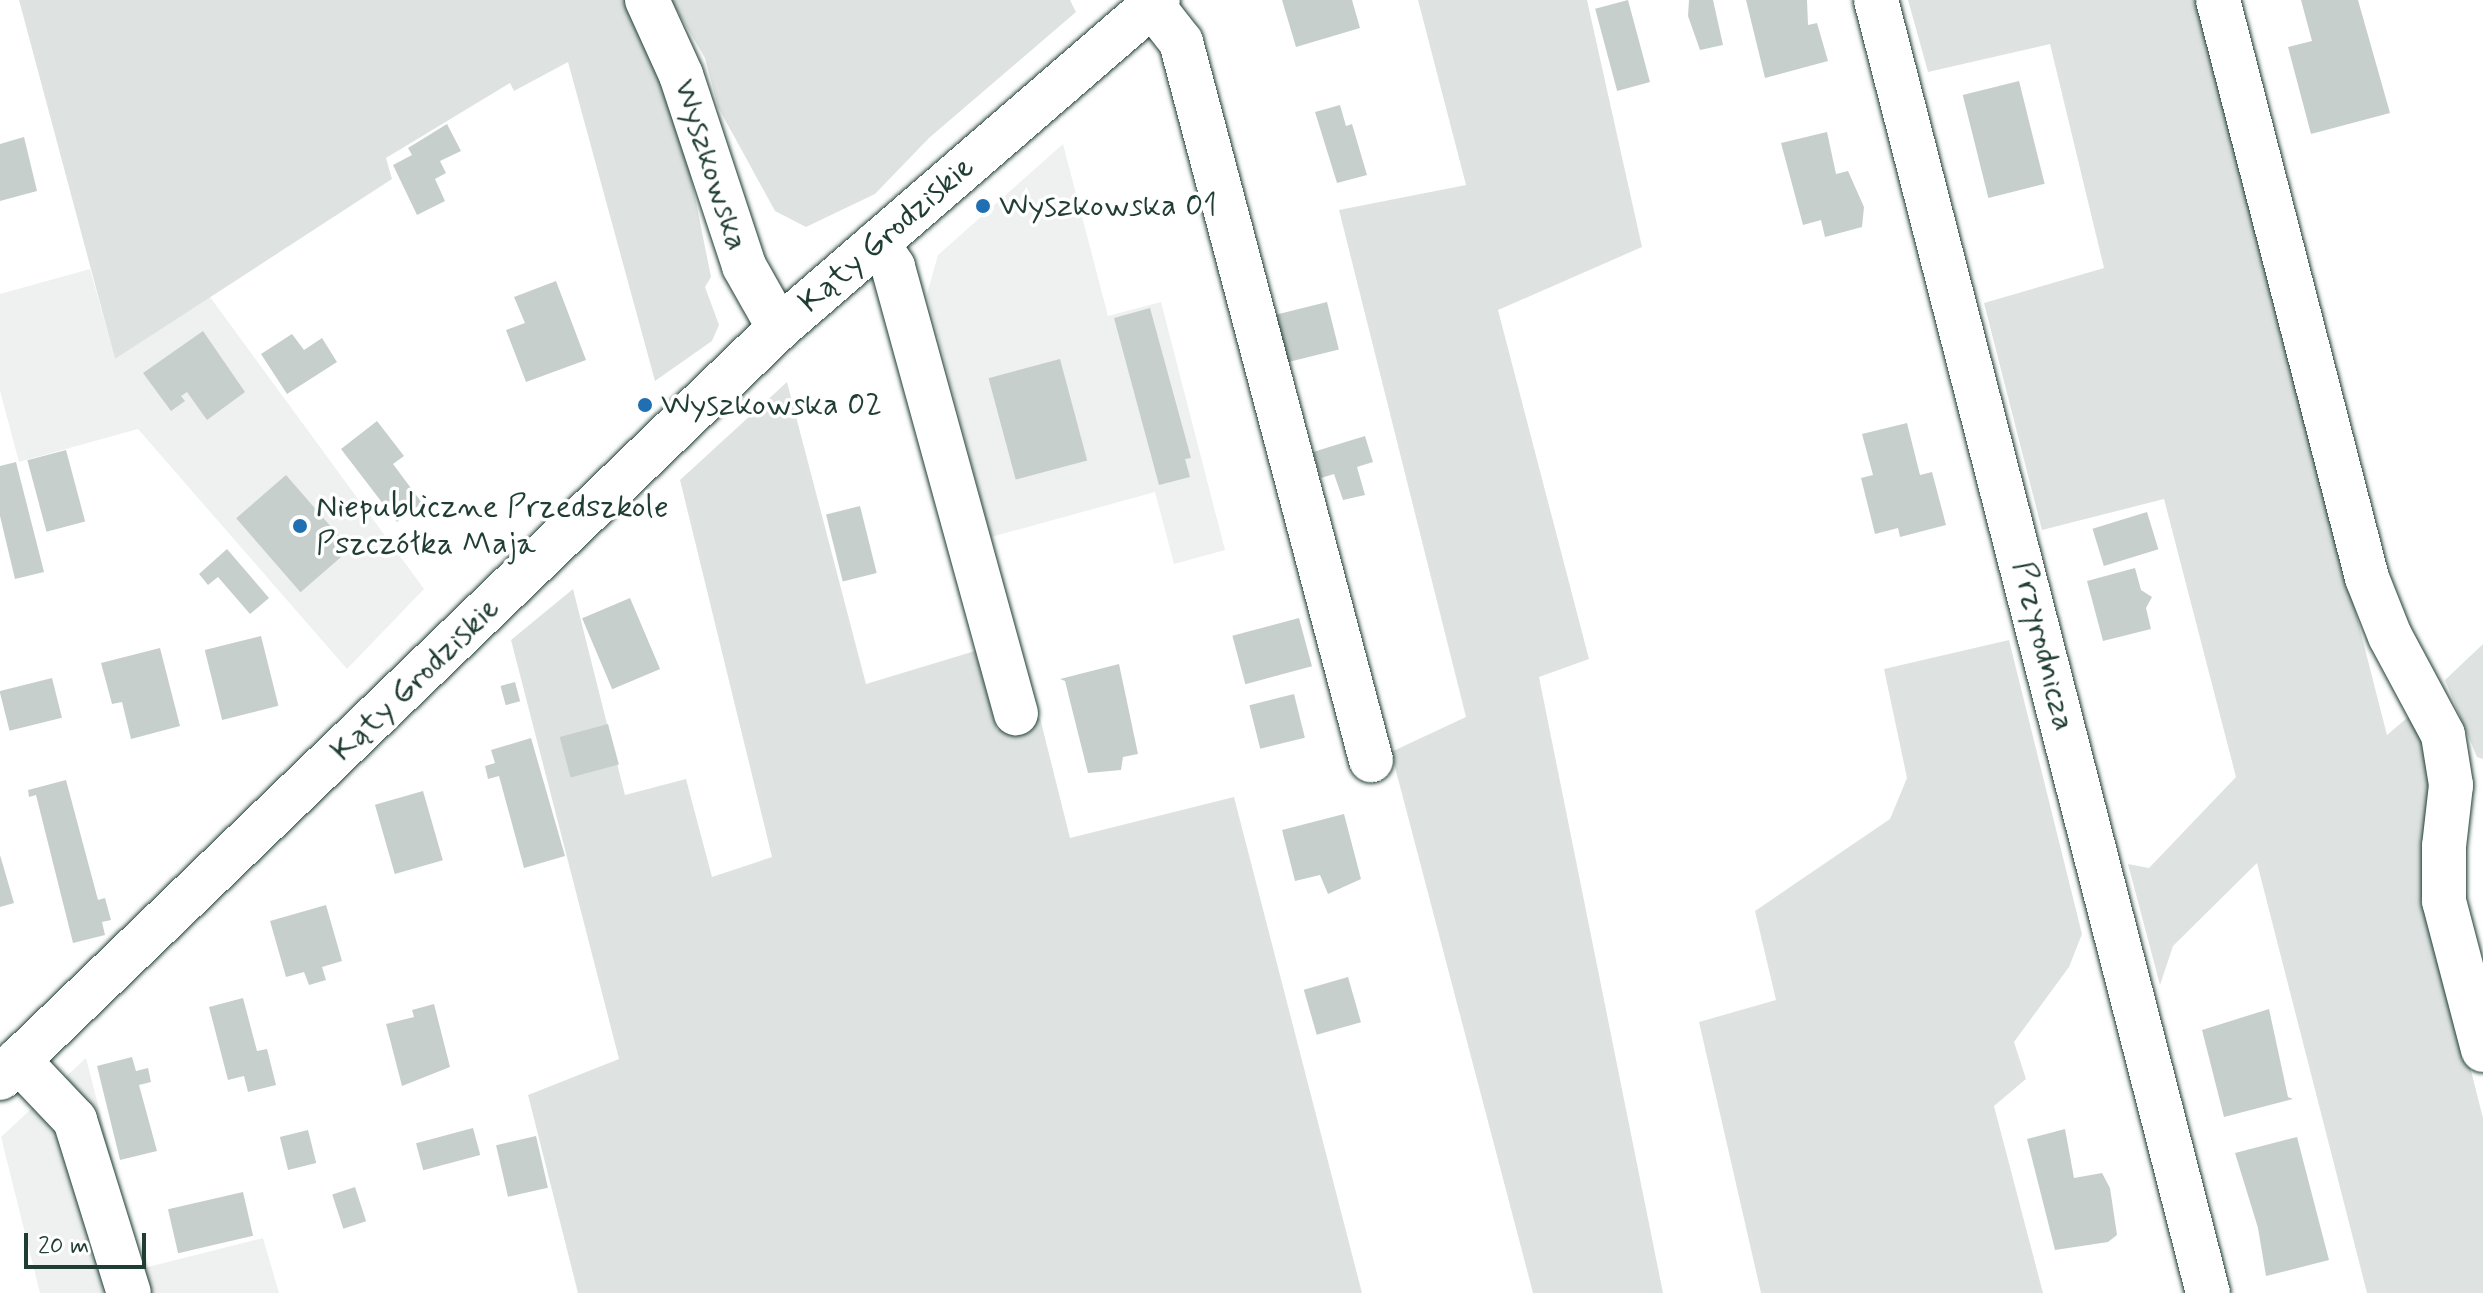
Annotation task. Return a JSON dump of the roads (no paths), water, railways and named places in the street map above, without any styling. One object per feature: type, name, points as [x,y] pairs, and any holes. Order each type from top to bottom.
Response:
[{"type":"street","name":"Wyszkowska","points":[[647,0],[681,75],[744,266],[779,328]]},
{"type":"street","name":"Przyrodnicza","points":[[1876,0],[2208,1293]]},
{"type":"street","points":[[2218,0],[2367,578],[2383,624],[2443,735],[2451,785],[2444,846],[2444,901],[2483,1050]]},
{"type":"street","name":"Kąty Grodziskie","points":[[9,1069],[779,328],[1155,2]]},
{"type":"street","points":[[1155,2],[1181,42],[1371,760]]},
{"type":"street","points":[[877,243],[893,267],[1016,713]]},
{"type":"street","points":[[9,1069],[75,1120],[129,1293]]},
{"type":"place","name":"Wyszkowska 01","points":[[983,206]]},
{"type":"place","name":"Wyszkowska 02","points":[[645,405]]},
{"type":"place","name":"Niepubliczne Przedszkole Pszczółka Maja","points":[[300,526]]}]
